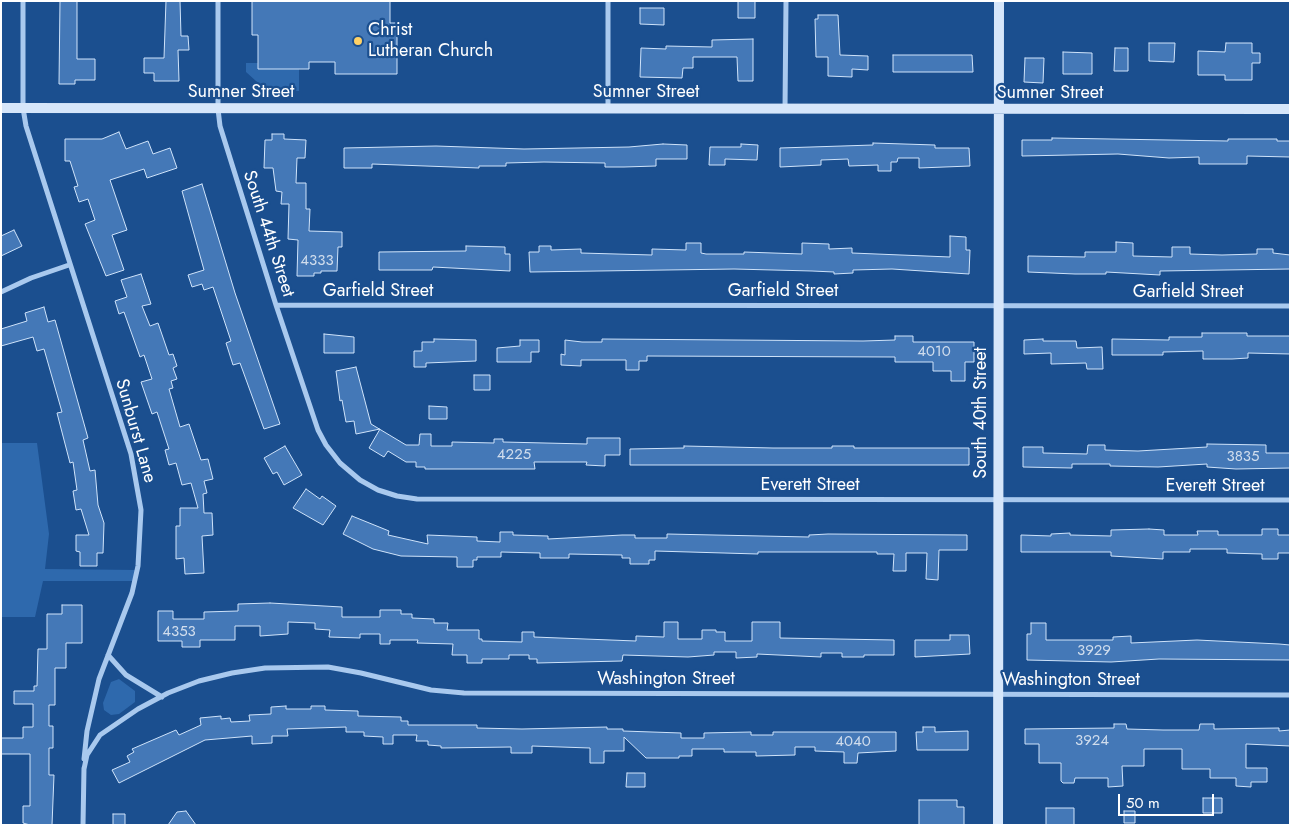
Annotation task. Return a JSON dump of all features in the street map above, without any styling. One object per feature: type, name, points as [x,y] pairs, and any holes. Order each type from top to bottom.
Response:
[{"type":"street","name":"Sunburst Lane","points":[[23,1],[23,108],[30,144],[131,454],[141,510],[138,566],[132,593],[92,703],[87,731],[84,770],[83,825]]},
{"type":"street","name":"South 44th Street","points":[[218,1],[218,109],[226,150],[318,430],[340,463]]},
{"type":"street","points":[[608,1],[608,109]]},
{"type":"street","points":[[785,109],[786,1]]},
{"type":"street","name":"South 40th Street","points":[[998,825],[999,1]]},
{"type":"street","name":"Sumner Street","points":[[1,108],[1290,109]]},
{"type":"street","points":[[1,292],[31,278],[69,264]]},
{"type":"street","name":"Garfield Street","points":[[276,305],[1290,306]]},
{"type":"street","name":"Everett Street","points":[[340,463],[360,480],[378,490],[397,496],[417,499],[1290,500]]},
{"type":"street","points":[[108,656],[126,675],[162,697]]},
{"type":"street","name":"Washington Street","points":[[84,770],[87,755],[100,735],[138,709],[162,697],[199,681],[232,673],[295,666],[361,673],[431,690],[464,693],[1290,695]]},
{"type":"shaded area","points":[[246,63],[258,63],[258,69],[299,69],[299,91],[266,90],[246,72]]},
{"type":"shaded area","points":[[1,443],[37,443],[49,534],[45,569],[137,570],[135,581],[43,581],[35,617],[1,617]]},
{"type":"shaded area","points":[[119,679],[135,691],[135,702],[119,714],[111,715],[104,710],[103,703],[111,682]]},
{"type":"building","points":[[60,1],[77,1],[77,59],[95,59],[95,80],[75,80],[75,84],[59,84]]},
{"type":"building","points":[[166,1],[180,1],[181,36],[188,36],[189,50],[178,50],[179,81],[154,81],[154,73],[144,73],[144,58],[164,58]]},
{"type":"building","name":"Christ Lutheran Church","points":[[252,1],[390,1],[390,23],[397,23],[397,74],[335,74],[335,62],[309,62],[309,69],[258,69],[258,35],[252,35]]},
{"type":"building","points":[[738,1],[755,1],[755,18],[738,18]]},
{"type":"building","points":[[640,8],[664,8],[664,25],[640,24]]},
{"type":"building","points":[[818,15],[838,15],[840,55],[868,56],[868,70],[852,69],[852,77],[828,76],[828,57],[816,57],[815,19],[818,19]]},
{"type":"building","points":[[753,39],[753,81],[738,81],[737,57],[693,57],[693,68],[683,68],[682,78],[640,77],[641,48],[666,49],[666,46],[712,47],[712,40]]},
{"type":"building","points":[[1149,43],[1175,43],[1174,62],[1149,61]]},
{"type":"building","points":[[1226,43],[1252,43],[1252,53],[1260,53],[1260,63],[1252,63],[1252,80],[1225,80],[1225,75],[1198,75],[1198,51],[1225,52]]},
{"type":"building","points":[[1115,48],[1128,48],[1128,71],[1114,71]]},
{"type":"building","points":[[1063,52],[1092,53],[1092,74],[1063,74]]},
{"type":"building","points":[[893,55],[972,55],[973,72],[893,72]]},
{"type":"building","points":[[1025,58],[1044,58],[1043,83],[1024,82]]},
{"type":"building","points":[[119,132],[126,149],[148,141],[153,154],[170,148],[177,168],[147,178],[144,169],[110,180],[127,230],[112,235],[124,270],[106,276],[85,224],[95,220],[88,199],[79,202],[74,187],[78,186],[70,161],[65,161],[65,139],[102,139]]},
{"type":"building","points":[[272,134],[284,134],[284,139],[306,140],[305,158],[297,158],[296,183],[306,183],[306,209],[310,209],[309,231],[342,232],[342,247],[338,247],[337,271],[321,271],[321,273],[314,273],[314,276],[297,276],[298,240],[288,239],[289,204],[281,204],[282,192],[276,191],[273,168],[264,168],[265,140],[272,140]]},
{"type":"building","points":[[1052,138],[1228,141],[1228,139],[1277,139],[1277,141],[1290,141],[1290,157],[1247,156],[1247,164],[1199,164],[1199,157],[1169,158],[1118,154],[1022,156],[1022,140],[1052,140]]},
{"type":"building","points":[[873,143],[935,145],[935,148],[969,148],[970,166],[919,168],[919,158],[898,158],[897,162],[891,162],[891,171],[878,171],[878,165],[849,166],[848,159],[821,160],[821,165],[780,167],[780,148],[873,145]]},
{"type":"building","points":[[663,144],[687,145],[687,159],[656,159],[656,166],[624,167],[605,167],[605,163],[544,162],[506,163],[506,166],[479,166],[479,168],[372,164],[372,168],[344,168],[344,148],[436,146],[524,149],[629,147]]},
{"type":"building","points":[[741,144],[758,145],[757,160],[725,159],[725,165],[709,165],[710,147],[741,147]]},
{"type":"building","points":[[202,184],[235,293],[280,424],[264,429],[240,363],[233,365],[226,343],[231,341],[213,287],[204,290],[202,284],[192,287],[188,275],[204,270],[182,191]]},
{"type":"building","points":[[14,230],[22,246],[1,256],[1,236]]},
{"type":"building","points":[[950,236],[966,237],[966,250],[970,250],[969,274],[892,269],[853,270],[853,273],[834,274],[834,272],[734,269],[530,272],[529,252],[539,252],[539,246],[551,246],[551,250],[581,249],[581,253],[652,255],[652,249],[686,250],[686,243],[701,243],[701,253],[706,254],[744,254],[744,252],[802,254],[802,243],[829,244],[829,249],[852,248],[852,253],[950,257]]},
{"type":"building","points":[[1116,242],[1133,243],[1133,256],[1172,257],[1172,247],[1190,247],[1190,254],[1222,255],[1257,254],[1257,249],[1273,249],[1273,253],[1290,255],[1290,269],[1160,271],[1160,275],[1106,272],[1106,274],[1075,274],[1028,272],[1028,256],[1085,257],[1085,252],[1116,252]]},
{"type":"building","points":[[466,246],[505,247],[505,254],[510,254],[510,271],[433,267],[432,270],[379,270],[379,252],[466,251]]},
{"type":"building","points":[[141,274],[151,304],[142,306],[150,326],[158,323],[169,355],[173,354],[177,366],[173,368],[177,379],[171,381],[173,388],[169,389],[180,427],[189,424],[201,460],[208,459],[213,479],[204,481],[207,493],[203,494],[204,513],[212,513],[213,535],[202,536],[204,573],[185,574],[184,558],[176,559],[176,526],[180,526],[180,508],[198,508],[191,483],[182,485],[176,463],[169,465],[165,450],[169,449],[157,412],[152,414],[141,382],[152,379],[144,355],[140,357],[124,312],[119,314],[115,301],[127,297],[121,280]]},
{"type":"building","points":[[44,307],[48,322],[55,320],[88,438],[83,440],[90,471],[95,470],[98,505],[104,523],[103,553],[97,553],[97,566],[80,566],[80,552],[76,551],[76,535],[89,535],[81,509],[76,510],[73,491],[77,490],[73,462],[70,463],[57,413],[62,412],[44,349],[37,351],[33,337],[1,346],[1,329],[27,321],[25,313]]},
{"type":"building","points":[[1202,333],[1247,333],[1247,336],[1290,336],[1290,354],[1248,353],[1248,358],[1232,359],[1203,359],[1203,351],[1163,352],[1163,355],[1112,355],[1112,339],[1169,340],[1169,337],[1202,337]]},
{"type":"building","points":[[324,334],[354,337],[354,353],[324,353]]},
{"type":"building","points":[[895,336],[913,336],[913,342],[974,342],[974,362],[965,362],[965,381],[951,381],[951,371],[933,371],[933,362],[895,362],[895,357],[647,356],[647,361],[639,361],[639,370],[626,370],[626,360],[581,360],[581,366],[561,365],[561,354],[565,355],[565,340],[582,342],[602,342],[602,339],[863,341],[895,340]]},
{"type":"building","points":[[434,339],[476,340],[476,361],[426,363],[426,367],[414,367],[414,351],[422,351],[422,342],[434,342]]},
{"type":"building","points":[[1043,339],[1043,341],[1076,341],[1077,348],[1102,347],[1103,369],[1087,369],[1086,363],[1051,364],[1051,353],[1024,354],[1024,340]]},
{"type":"building","points":[[520,340],[539,340],[539,352],[531,352],[531,362],[497,362],[497,348],[520,346]]},
{"type":"building","points":[[356,367],[371,424],[380,429],[356,434],[354,421],[346,422],[342,400],[340,401],[336,371]]},
{"type":"building","points":[[474,375],[490,375],[490,390],[474,390]]},
{"type":"building","points":[[429,406],[447,407],[447,419],[429,419]]},
{"type":"building","points":[[380,429],[406,445],[419,445],[420,434],[431,434],[431,446],[452,446],[452,442],[494,443],[494,439],[503,439],[503,442],[587,444],[587,438],[620,438],[620,455],[605,455],[605,466],[586,465],[587,462],[534,462],[535,469],[425,469],[425,467],[416,467],[416,462],[406,462],[388,451],[384,457],[369,448]]},
{"type":"building","points":[[1207,444],[1266,445],[1266,453],[1290,453],[1290,468],[1236,469],[1207,467],[1207,464],[1158,467],[1072,464],[1072,468],[1023,467],[1023,447],[1043,447],[1043,453],[1087,454],[1088,445],[1105,445],[1105,450],[1138,451],[1207,447]]},
{"type":"building","points":[[285,446],[302,475],[284,485],[277,472],[273,474],[264,458]]},
{"type":"building","points":[[684,446],[969,448],[969,465],[630,465],[630,449],[684,448]]},
{"type":"building","points":[[306,489],[320,499],[322,496],[336,506],[323,525],[293,508]]},
{"type":"building","points":[[352,516],[389,531],[388,535],[428,544],[427,535],[477,537],[477,541],[500,542],[500,532],[513,532],[513,535],[548,536],[548,539],[622,535],[635,535],[635,538],[667,538],[667,534],[809,537],[809,535],[828,534],[967,535],[967,550],[939,550],[938,580],[926,579],[927,553],[906,553],[906,571],[893,571],[894,554],[877,554],[877,552],[758,552],[758,554],[655,551],[655,560],[649,560],[649,564],[630,564],[630,558],[622,558],[622,555],[569,554],[569,558],[540,558],[540,553],[501,552],[501,557],[477,557],[477,560],[473,560],[473,567],[457,567],[457,557],[401,556],[373,549],[343,534]]},
{"type":"building","points":[[1262,529],[1278,529],[1278,535],[1290,535],[1290,553],[1278,553],[1278,559],[1262,559],[1262,554],[1227,553],[1227,549],[1190,549],[1190,552],[1163,552],[1163,559],[1111,556],[1111,552],[1021,552],[1021,535],[1051,536],[1051,534],[1070,533],[1070,535],[1111,536],[1111,530],[1164,530],[1164,535],[1198,535],[1197,531],[1218,531],[1218,535],[1262,535]]},
{"type":"building","points":[[270,603],[342,607],[342,617],[380,617],[380,610],[401,610],[401,614],[412,614],[412,618],[434,619],[434,623],[448,623],[447,630],[479,630],[479,639],[482,639],[482,641],[522,642],[522,632],[534,632],[534,637],[636,641],[636,636],[664,637],[664,622],[678,622],[678,639],[702,639],[702,630],[716,630],[716,632],[725,632],[725,641],[752,641],[752,622],[780,622],[780,638],[894,640],[894,655],[842,657],[842,653],[821,653],[821,657],[757,654],[757,657],[736,658],[736,652],[714,652],[714,655],[688,657],[623,655],[622,661],[537,663],[537,659],[529,659],[529,655],[509,655],[509,659],[482,659],[482,663],[467,663],[467,655],[452,655],[453,644],[417,643],[418,640],[390,640],[390,644],[380,644],[380,634],[360,634],[360,638],[329,637],[330,630],[315,629],[315,623],[288,622],[288,634],[260,636],[260,626],[235,626],[235,640],[200,640],[200,647],[182,647],[182,641],[158,641],[158,611],[173,611],[173,619],[204,619],[204,612],[238,611],[238,604]]},
{"type":"building","points":[[62,605],[82,605],[82,643],[66,643],[66,668],[55,668],[55,705],[49,705],[49,726],[53,726],[53,748],[49,748],[49,775],[54,775],[52,825],[30,825],[23,823],[23,806],[30,806],[30,754],[1,754],[1,738],[23,738],[23,727],[33,727],[33,704],[14,704],[14,691],[34,691],[34,686],[37,686],[38,649],[47,649],[47,614],[62,614]]},
{"type":"building","points":[[1031,623],[1046,623],[1046,640],[1113,640],[1113,637],[1131,636],[1131,643],[1197,640],[1290,645],[1290,660],[1159,659],[1111,662],[1027,660],[1027,634],[1031,634]]},
{"type":"building","points":[[950,635],[969,635],[970,654],[915,657],[915,640],[950,640]]},
{"type":"building","points":[[286,706],[286,709],[311,709],[311,706],[325,706],[325,710],[358,711],[358,716],[401,717],[401,721],[408,721],[408,725],[477,725],[477,728],[522,729],[607,727],[607,729],[623,729],[623,731],[681,733],[681,738],[704,738],[704,733],[751,732],[751,735],[773,735],[773,732],[896,732],[896,751],[858,753],[857,763],[844,763],[844,752],[815,751],[815,747],[795,747],[795,755],[756,756],[756,752],[692,749],[692,756],[646,758],[624,737],[624,751],[604,751],[604,763],[590,763],[590,748],[532,746],[532,753],[511,753],[511,747],[441,748],[441,746],[428,745],[428,741],[416,741],[417,735],[393,735],[393,744],[383,744],[383,737],[364,736],[364,732],[346,732],[346,727],[287,729],[288,736],[272,736],[272,743],[252,744],[252,736],[205,740],[119,783],[112,770],[130,762],[127,756],[134,752],[132,749],[176,730],[179,735],[201,725],[200,718],[221,716],[221,719],[230,718],[231,722],[250,721],[249,715],[271,714],[271,707]]},
{"type":"building","points":[[1114,724],[1126,724],[1127,729],[1163,730],[1199,730],[1200,724],[1214,724],[1214,729],[1279,728],[1279,731],[1290,730],[1290,746],[1246,744],[1246,768],[1267,768],[1267,782],[1251,782],[1251,787],[1236,786],[1236,778],[1210,778],[1210,769],[1182,769],[1182,749],[1144,749],[1144,766],[1122,766],[1123,786],[1108,787],[1108,778],[1075,778],[1074,783],[1063,783],[1061,781],[1061,763],[1039,763],[1039,744],[1025,744],[1025,729],[1114,728]]},
{"type":"building","points":[[923,727],[935,727],[935,732],[968,731],[968,750],[917,750],[916,732],[923,732]]},
{"type":"building","points":[[627,773],[645,773],[645,787],[626,787]]},
{"type":"building","points":[[1203,798],[1222,798],[1222,813],[1203,813]]},
{"type":"building","points":[[919,800],[957,800],[957,807],[964,807],[964,825],[919,825]]},
{"type":"building","points":[[1046,808],[1074,808],[1074,825],[1046,825]]},
{"type":"building","points":[[186,811],[196,825],[168,825],[177,812]]},
{"type":"building","points":[[1124,811],[1135,811],[1135,823],[1124,823]]},
{"type":"building","points":[[113,814],[125,814],[125,825],[113,825]]},
{"type":"place","name":"Christ Lutheran Church","points":[[358,41]]}]
